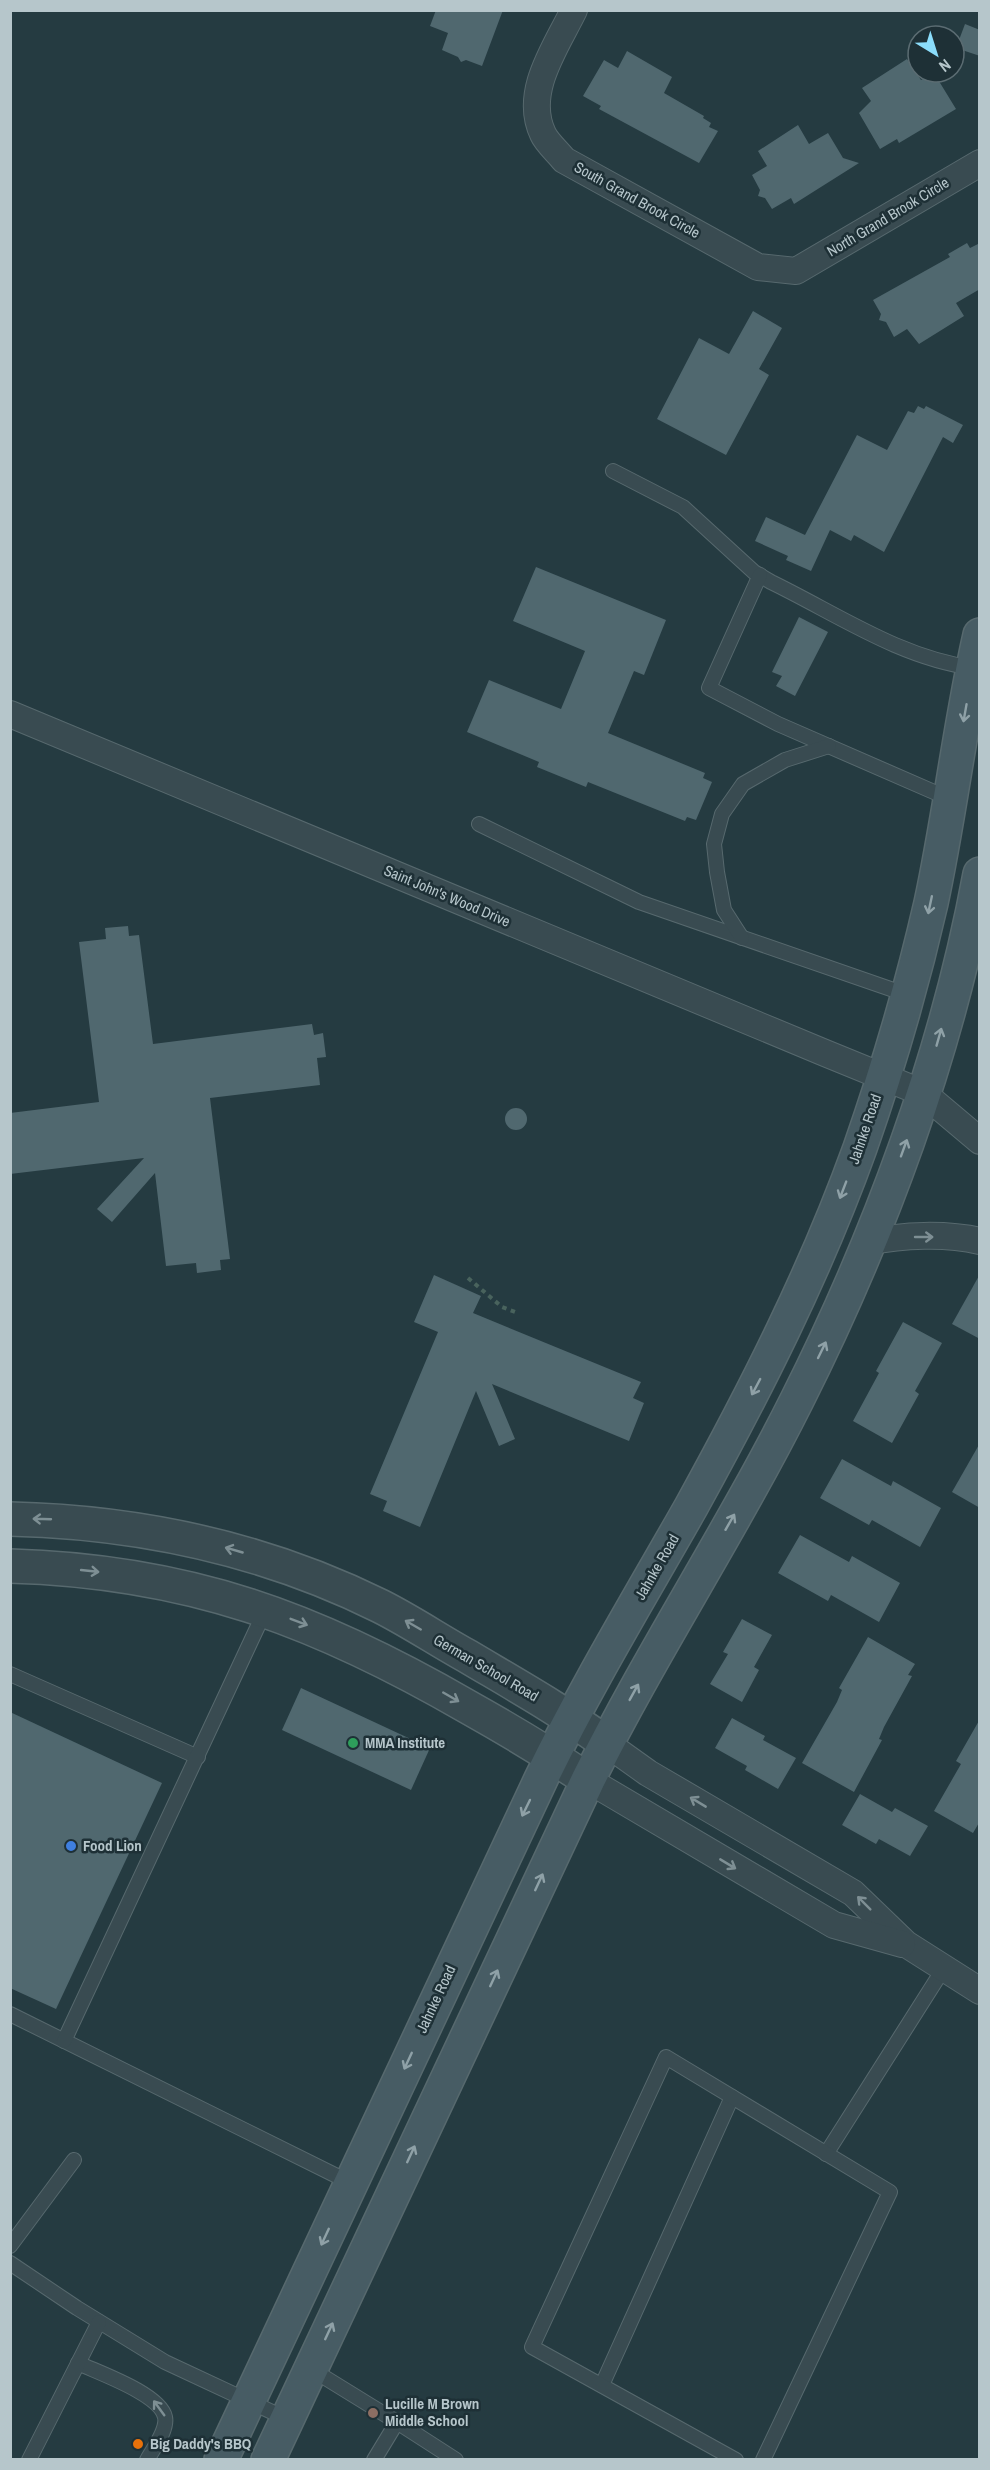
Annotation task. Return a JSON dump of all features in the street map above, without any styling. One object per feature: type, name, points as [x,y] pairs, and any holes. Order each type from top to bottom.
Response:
[{"type":"main road","name":"Jahnke Road","points":[[221,2460],[552,1756],[767,1365],[828,1230],[859,1150],[908,995],[931,901],[976,668],[980,635]]},
{"type":"main road","points":[[268,2460],[606,1743],[797,1401],[868,1242],[923,1094],[959,965],[980,874]]},
{"type":"street","name":"South Grand Brook Circle","points":[[574,10],[540,80],[536,102],[543,134],[564,159],[758,267],[796,272]]},
{"type":"street","name":"North Grand Brook Circle","points":[[796,272],[980,163]]},
{"type":"street","name":"Saint John's Wood Drive","points":[[10,714],[825,1053],[884,1075],[923,1094],[980,1141]]},
{"type":"street","points":[[868,1242],[902,1237],[980,1240]]},
{"type":"street","name":"German School Road","points":[[10,1519],[50,1520],[135,1528],[262,1558],[382,1607],[572,1718],[648,1773],[853,1893],[906,1944],[980,1991]]},
{"type":"street","name":"German School Road","points":[[10,1566],[52,1567],[146,1579],[266,1609],[379,1657],[552,1756],[588,1780],[834,1925],[906,1944]]},
{"type":"lane","points":[[613,471],[683,507],[760,575],[914,655],[945,664],[976,668]]},
{"type":"lane","points":[[760,575],[709,688],[778,724],[950,799]]},
{"type":"lane","points":[[742,938],[724,910],[717,872],[714,844],[722,814],[742,784],[784,760],[829,746]]},
{"type":"lane","points":[[478,824],[639,902],[908,995]]},
{"type":"lane","points":[[64,2041],[266,1609]]},
{"type":"lane","points":[[10,1674],[198,1757]]},
{"type":"lane","points":[[826,2154],[944,1968]]},
{"type":"lane","points":[[10,2014],[351,2183]]},
{"type":"lane","points":[[736,2460],[532,2347],[666,2058],[890,2192],[763,2460]]},
{"type":"lane","points":[[602,2385],[732,2097]]},
{"type":"lane","points":[[10,2246],[74,2160]]},
{"type":"lane","points":[[10,2263],[99,2322],[165,2362],[287,2419]]},
{"type":"lane","points":[[29,2460],[99,2322]]},
{"type":"lane","points":[[78,2363],[144,2394],[161,2409],[166,2417],[164,2427],[147,2460]]},
{"type":"lane","points":[[311,2369],[456,2460]]},
{"type":"lane","points":[[374,2460],[397,2422]]},
{"type":"path","points":[[468,1278],[502,1307],[518,1312]]},
{"type":"building","points":[[436,10],[503,10],[482,66],[466,60],[461,62],[458,57],[442,50],[448,33],[430,26]]},
{"type":"building","points":[[966,24],[980,30],[980,56],[966,51]]},
{"type":"building","points":[[627,51],[672,77],[664,93],[704,116],[703,118],[711,123],[709,127],[718,131],[699,163],[599,109],[601,106],[583,96],[604,60],[618,68]]},
{"type":"building","points":[[906,60],[906,84],[941,84],[956,109],[899,143],[897,139],[880,149],[859,113],[871,101],[862,88]]},
{"type":"building","points":[[798,125],[809,144],[828,133],[843,158],[859,163],[794,204],[791,198],[772,209],[765,198],[758,196],[760,190],[752,175],[767,166],[758,151]]},
{"type":"building","points":[[967,243],[970,248],[980,243],[980,289],[956,303],[964,316],[919,344],[907,329],[894,337],[886,322],[879,320],[881,314],[873,300],[950,257],[948,254]]},
{"type":"building","points":[[753,311],[782,328],[759,369],[769,375],[726,455],[657,419],[699,338],[729,354]]},
{"type":"building","points":[[918,406],[924,409],[926,406],[963,425],[953,443],[943,437],[884,552],[854,535],[851,541],[830,530],[811,571],[786,560],[788,556],[755,541],[766,517],[805,535],[857,435],[887,450],[908,411],[914,413]]},
{"type":"building","points":[[536,567],[666,620],[644,675],[634,671],[608,733],[705,773],[703,778],[712,782],[696,820],[687,817],[685,821],[588,782],[586,787],[537,767],[539,762],[467,732],[489,680],[561,709],[585,651],[513,621]]},
{"type":"building","points":[[799,617],[828,632],[795,696],[776,686],[782,676],[772,672]]},
{"type":"building","points":[[128,926],[129,936],[139,935],[153,1044],[312,1024],[314,1035],[323,1033],[326,1057],[317,1058],[320,1085],[210,1098],[230,1259],[220,1260],[221,1270],[197,1273],[196,1263],[166,1266],[155,1173],[112,1222],[97,1209],[144,1158],[10,1174],[10,1113],[99,1102],[79,942],[106,939],[105,928]]},
{"type":"building","points":[[512,1108],[520,1108],[527,1115],[527,1123],[520,1130],[512,1130],[505,1123],[505,1115]]},
{"type":"building","points":[[980,1274],[980,1339],[952,1324]]},
{"type":"building","points":[[434,1275],[481,1296],[473,1313],[641,1382],[633,1398],[644,1403],[629,1441],[492,1384],[515,1439],[499,1446],[476,1391],[420,1527],[383,1511],[387,1501],[370,1494],[438,1332],[414,1322]]},
{"type":"building","points":[[903,1322],[942,1343],[915,1391],[919,1394],[892,1443],[853,1421],[879,1373],[876,1371]]},
{"type":"building","points":[[980,1443],[980,1508],[952,1492]]},
{"type":"building","points":[[842,1459],[891,1486],[893,1481],[941,1508],[920,1547],[872,1520],[869,1525],[820,1498]]},
{"type":"building","points":[[800,1535],[849,1562],[852,1556],[900,1583],[879,1622],[831,1595],[828,1601],[778,1573]]},
{"type":"building","points":[[742,1619],[772,1635],[754,1667],[759,1670],[742,1702],[710,1684],[728,1654],[723,1652]]},
{"type":"building","points":[[868,1637],[915,1664],[908,1675],[912,1676],[884,1727],[879,1739],[882,1740],[854,1792],[802,1763],[837,1702],[842,1690],[839,1688]]},
{"type":"building","points":[[301,1688],[430,1748],[411,1790],[282,1730]]},
{"type":"building","name":"Food Lion","points":[[10,1712],[162,1783],[56,2009],[10,1988]]},
{"type":"building","points":[[732,1718],[765,1736],[763,1740],[796,1758],[778,1789],[745,1770],[747,1766],[715,1748]]},
{"type":"building","points":[[980,1719],[980,1821],[973,1833],[934,1811],[961,1764],[956,1761]]},
{"type":"building","points":[[860,1794],[892,1812],[895,1808],[928,1826],[910,1856],[879,1839],[876,1844],[842,1825]]},
{"type":"place","name":"MMA Institute","points":[[353,1743]]},
{"type":"place","name":"Food Lion","points":[[71,1846]]},
{"type":"place","name":"Lucille M Brown Middle School","points":[[373,2413]]},
{"type":"place","name":"Big Daddy's BBQ","points":[[138,2444]]}]
